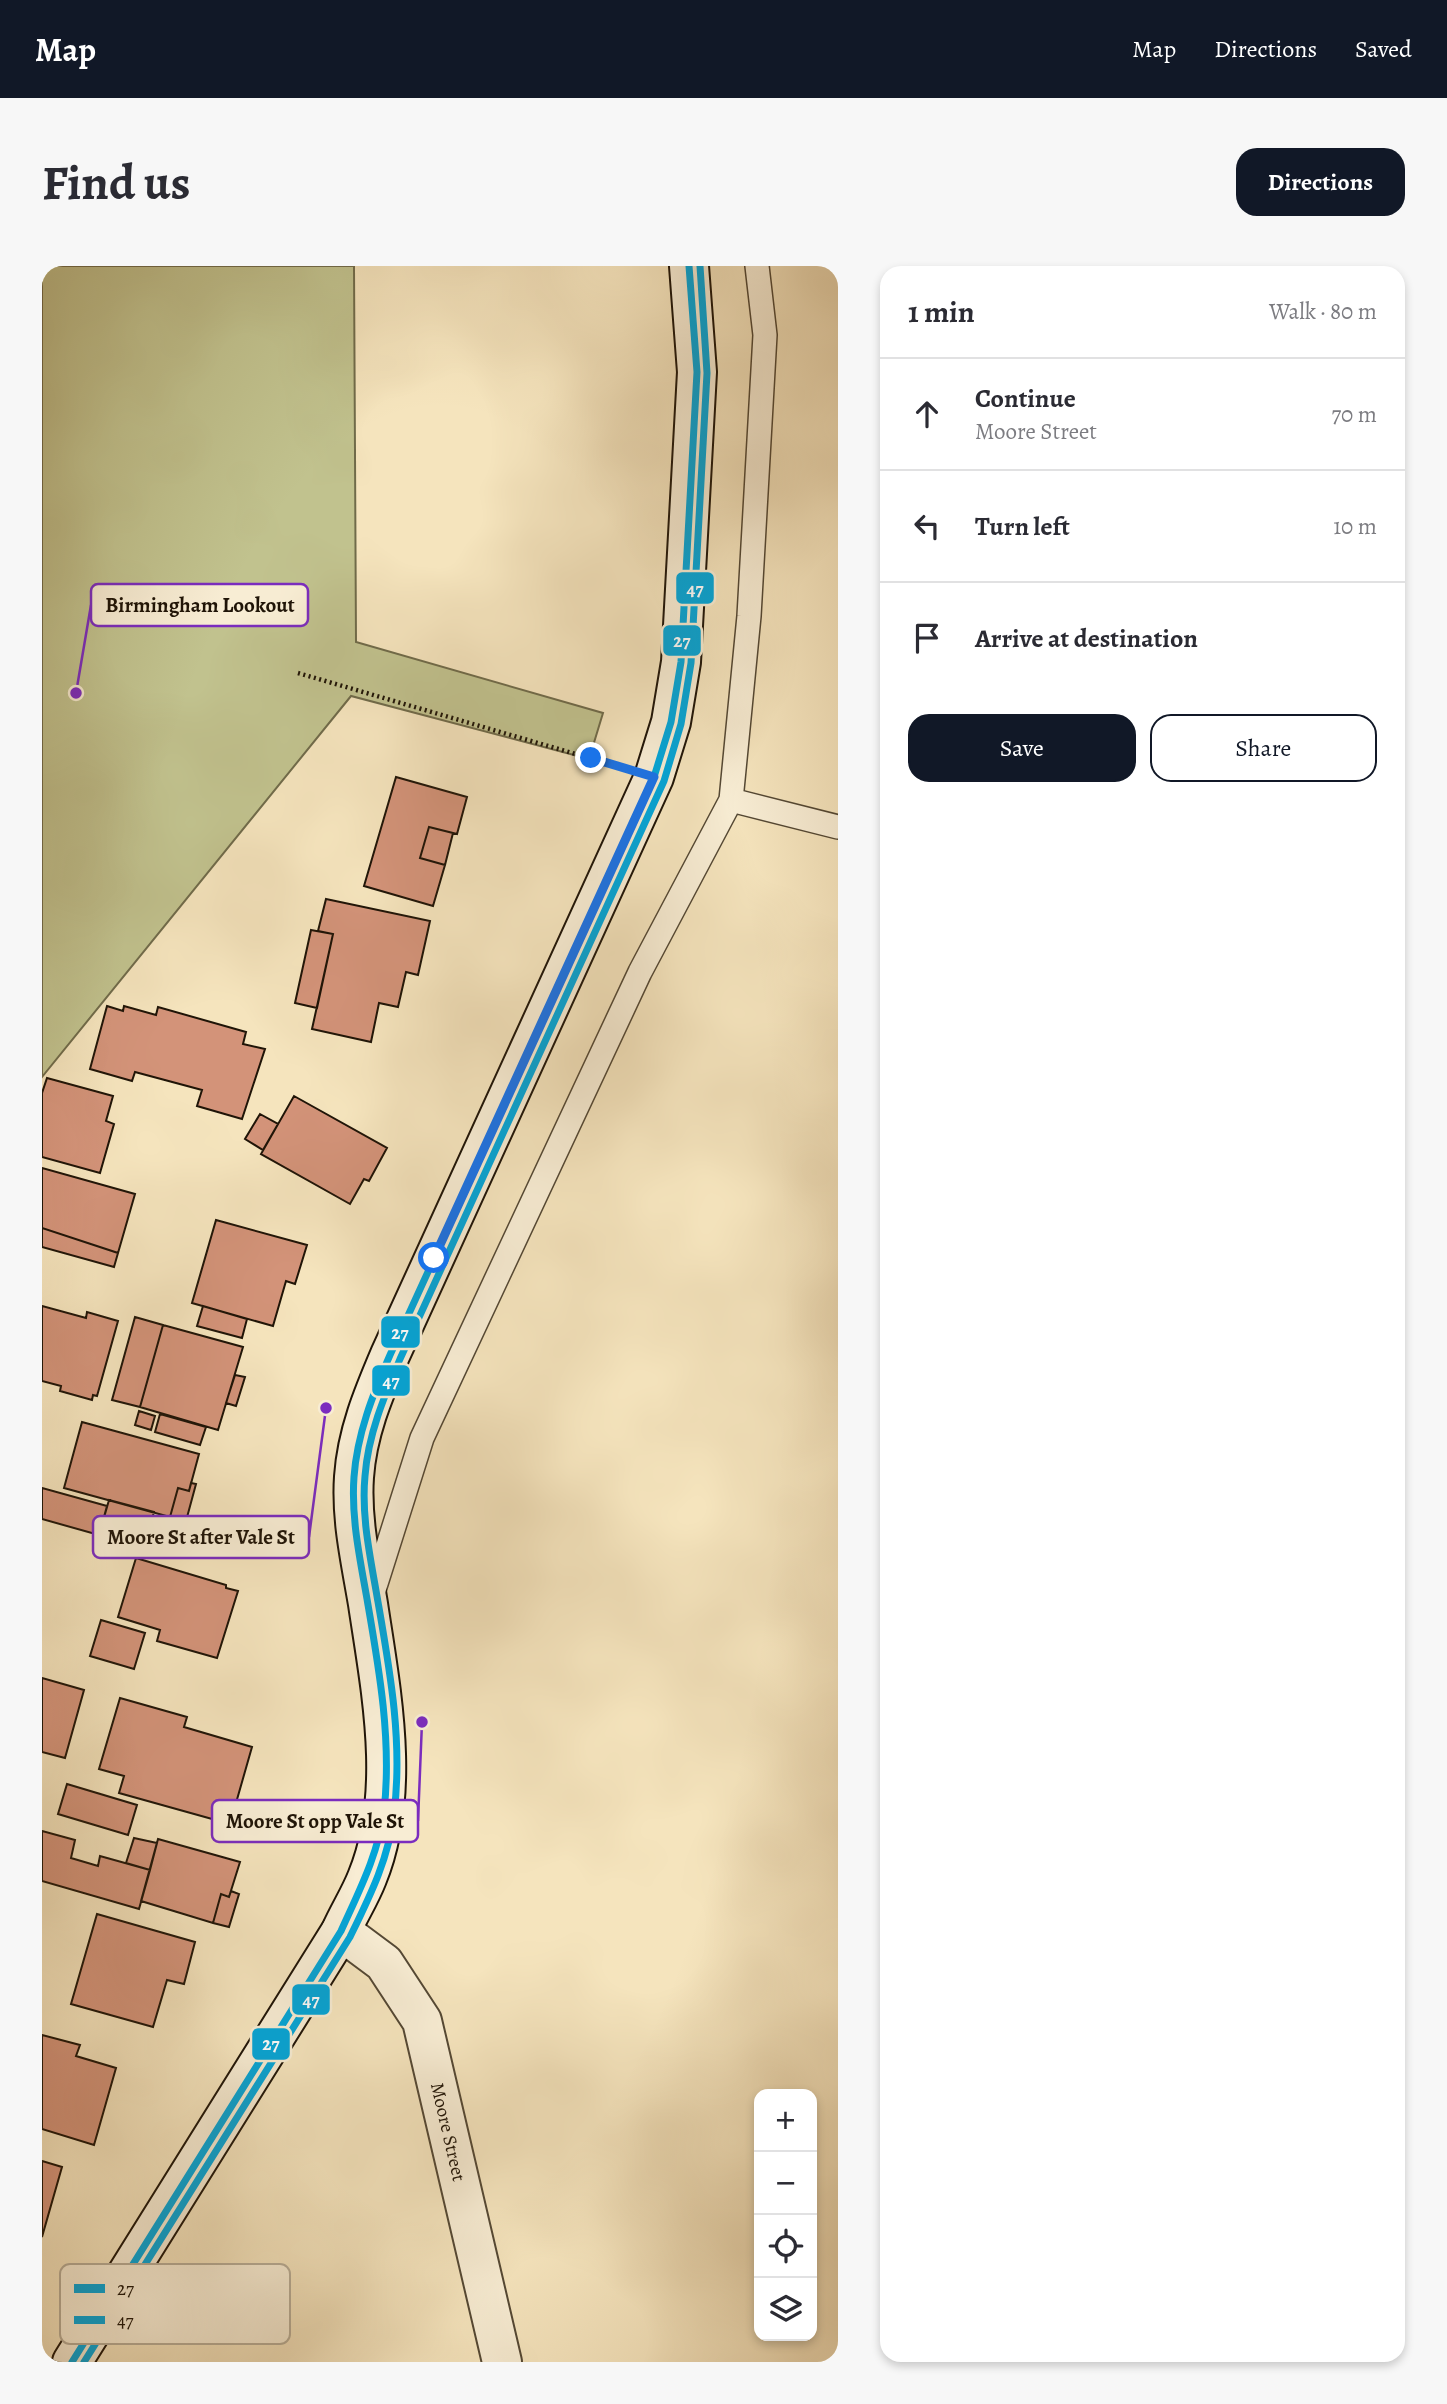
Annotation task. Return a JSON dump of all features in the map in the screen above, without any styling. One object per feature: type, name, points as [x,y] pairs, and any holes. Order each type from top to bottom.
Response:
[{"type":"main road","points":[[133,2264],[341,1931],[368,1877],[380,1828],[387,1773],[384,1728],[354,1518],[354,1477],[359,1439],[370,1402],[654,777],[671,722],[681,662],[697,372],[689,266]]},
{"type":"main road","name":"Moore Street","points":[[341,1931],[384,1963],[422,2021],[502,2362]]},
{"type":"main road","points":[[72,2362],[83,2344]]},
{"type":"lane","points":[[368,1607],[422,1438],[640,972],[731,800],[749,616],[765,335],[757,266]]},
{"type":"lane","points":[[731,800],[838,827]]},
{"type":"path","points":[[298,673],[654,777]]},
{"type":"green space","points":[[42,266],[354,266],[356,642],[603,713],[589,759],[351,696],[42,1077]]},
{"type":"building","points":[[396,777],[467,797],[457,834],[429,827],[420,858],[445,865],[433,906],[364,886]]},
{"type":"building","points":[[429,827],[453,833],[445,865],[420,858]]},
{"type":"building","points":[[326,899],[430,921],[418,975],[406,972],[398,1007],[379,1003],[371,1042],[312,1029],[333,934],[318,931]]},
{"type":"building","points":[[311,930],[333,934],[317,1008],[295,1003]]},
{"type":"building","points":[[107,1006],[123,1011],[124,1006],[156,1015],[158,1007],[246,1032],[243,1044],[265,1049],[242,1119],[197,1106],[202,1090],[135,1072],[132,1081],[90,1069]]},
{"type":"building","points":[[47,1078],[113,1096],[106,1121],[114,1124],[100,1173],[42,1157],[42,1093]]},
{"type":"building","points":[[294,1096],[387,1148],[369,1181],[364,1179],[350,1204],[261,1154]]},
{"type":"building","points":[[260,1114],[278,1124],[263,1150],[245,1139]]},
{"type":"building","points":[[42,1168],[135,1194],[118,1253],[42,1228]]},
{"type":"building","points":[[216,1220],[307,1245],[295,1284],[286,1281],[273,1326],[192,1303]]},
{"type":"building","points":[[42,1228],[118,1253],[114,1267],[42,1247]]},
{"type":"building","points":[[42,1306],[86,1318],[87,1312],[118,1321],[97,1396],[93,1395],[92,1400],[60,1391],[61,1386],[42,1381]]},
{"type":"building","points":[[203,1306],[247,1319],[242,1338],[197,1326]]},
{"type":"building","points":[[135,1317],[163,1325],[140,1407],[112,1400]]},
{"type":"building","points":[[163,1325],[243,1347],[218,1430],[140,1407]]},
{"type":"building","points":[[235,1375],[245,1377],[236,1406],[226,1403]]},
{"type":"building","points":[[139,1411],[155,1416],[151,1430],[135,1425]]},
{"type":"building","points":[[160,1414],[206,1427],[200,1445],[155,1432]]},
{"type":"building","points":[[82,1422],[199,1454],[189,1491],[178,1488],[170,1517],[64,1488]]},
{"type":"building","points":[[191,1483],[196,1484],[186,1521],[170,1517],[178,1488],[189,1491]]},
{"type":"building","points":[[42,1488],[107,1506],[99,1535],[42,1519]]},
{"type":"building","points":[[109,1500],[154,1512],[144,1547],[99,1535]]},
{"type":"building","points":[[136,1558],[238,1591],[217,1658],[157,1641],[160,1630],[118,1617]]},
{"type":"building","points":[[101,1620],[145,1633],[134,1669],[90,1656]]},
{"type":"building","points":[[42,1678],[84,1690],[65,1758],[42,1752]]},
{"type":"building","points":[[120,1698],[187,1717],[184,1727],[252,1747],[230,1824],[119,1793],[124,1776],[99,1769]]},
{"type":"building","points":[[67,1784],[137,1805],[128,1835],[58,1814]]},
{"type":"building","points":[[42,1831],[75,1840],[71,1858],[98,1866],[100,1856],[150,1870],[139,1909],[42,1881]]},
{"type":"building","points":[[134,1838],[157,1843],[150,1870],[126,1863]]},
{"type":"building","points":[[158,1839],[240,1862],[229,1897],[221,1894],[213,1923],[141,1901]]},
{"type":"building","points":[[231,1891],[239,1894],[229,1927],[213,1923],[221,1894],[229,1897]]},
{"type":"building","points":[[97,1914],[195,1942],[184,1984],[167,1980],[153,2027],[71,2004]]},
{"type":"building","points":[[42,2035],[80,2045],[76,2056],[116,2068],[94,2145],[42,2129]]},
{"type":"building","points":[[42,2161],[62,2167],[42,2237]]},
{"type":"transit line","name":"27","points":[[133,2264],[341,1931],[377,1843],[386,1785],[385,1731],[380,1678],[355,1523],[353,1492],[358,1445],[372,1399],[390,1355],[654,777],[671,722],[681,662],[697,372],[689,266]]},
{"type":"transit line","name":"47","points":[[145,2264],[350,1937],[388,1846],[396,1787],[396,1734],[391,1681],[366,1523],[364,1492],[369,1446],[400,1359],[664,781],[681,724],[691,663],[707,373],[700,266]]},
{"type":"transit line","name":"27","points":[[72,2362],[83,2344]]},
{"type":"transit line","name":"47","points":[[84,2362],[95,2344]]},
{"type":"place","name":"Birmingham Lookout","points":[[76,693]]},
{"type":"place","name":"Moore St after Vale St","points":[[326,1408]]},
{"type":"place","name":"Moore St opp Vale St","points":[[422,1722]]},
{"type":"route","points":[[434,1258],[654,777],[591,758]]}]
